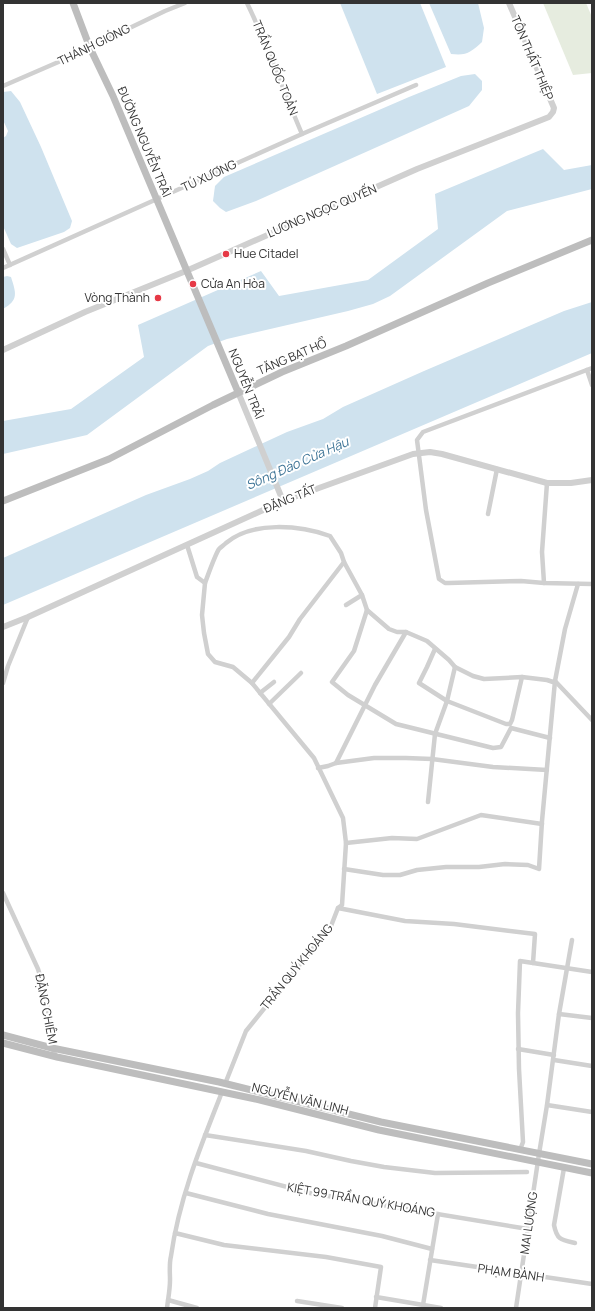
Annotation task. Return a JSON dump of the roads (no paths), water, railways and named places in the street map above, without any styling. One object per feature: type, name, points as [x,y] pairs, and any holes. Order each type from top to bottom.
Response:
[{"type":"main road","name":"ĐƯỜNG NGUYỄN TRÃI","points":[[73,3],[90,48],[113,96],[186,271],[199,298]]},
{"type":"main road","name":"TĂNG BẠT HỔ","points":[[3,501],[109,459],[238,392],[592,240]]},
{"type":"main road","name":"NGUYỄN TRÃI","points":[[199,298],[238,392]]},
{"type":"main road","name":"NGUYỄN VĂN LINH","points":[[3,1035],[52,1048],[226,1084],[381,1122],[592,1164]]},
{"type":"main road","name":"NGUYỄN VĂN LINH","points":[[3,1043],[57,1058],[222,1092],[379,1130],[592,1173]]},
{"type":"main road","points":[[222,1092],[226,1084]]},
{"type":"main road","points":[[379,1130],[381,1122]]},
{"type":"street","name":"THÁNH GIÓNG","points":[[3,86],[49,67],[165,11],[185,3]]},
{"type":"street","name":"TRẦN QUỐC TOẢN","points":[[247,3],[262,33],[286,97],[302,134]]},
{"type":"street","name":"TÔN THẤT THIỆP","points":[[509,3],[554,108],[553,112]]},
{"type":"street","name":"TÚ XƯƠNG","points":[[3,268],[302,134],[416,85]]},
{"type":"street","name":"LƯƠNG NGỌC QUYẾN","points":[[3,350],[85,312],[186,271],[417,169],[549,117],[553,112]]},
{"type":"street","points":[[3,249],[10,265]]},
{"type":"street","points":[[592,385],[590,369],[423,432],[416,440],[419,452],[426,510],[439,579],[445,583],[520,581],[592,584]]},
{"type":"street","name":"NGUYỄN TRÃI","points":[[238,392],[283,501]]},
{"type":"street","name":"ĐẶNG TẤT","points":[[3,627],[283,501],[419,452],[442,454],[547,483],[571,483],[592,480]]},
{"type":"street","points":[[488,514],[497,469]]},
{"type":"street","points":[[544,583],[542,552],[547,483]]},
{"type":"street","name":"TRẦN QUÝ KHOÁNG","points":[[226,1084],[246,1031],[331,926],[338,908],[342,905],[346,843],[343,818],[314,758],[252,683],[232,667],[215,662],[208,654],[202,615],[205,583],[219,549],[232,538],[253,529],[274,528],[305,530],[330,536],[342,553],[344,562],[362,595],[367,610]]},
{"type":"street","points":[[186,545],[197,577],[205,583]]},
{"type":"street","points":[[252,683],[289,637],[300,619],[344,562]]},
{"type":"street","points":[[344,869],[383,875],[400,875],[417,870],[505,864],[528,865],[539,869],[555,681],[565,629],[578,584]]},
{"type":"street","points":[[346,605],[362,595]]},
{"type":"street","points":[[511,728],[501,747],[493,748],[396,724],[348,696],[332,682],[354,651],[367,610],[389,628],[397,632],[406,632],[427,641],[455,667],[473,676],[484,679],[522,677],[553,682],[555,681],[592,720]]},
{"type":"street","points":[[3,683],[8,666],[28,617]]},
{"type":"street","points":[[336,764],[375,685],[406,632]]},
{"type":"street","points":[[435,648],[419,683],[447,701],[506,724],[511,728],[550,738]]},
{"type":"street","points":[[428,802],[435,734],[447,701],[455,667]]},
{"type":"street","points":[[269,704],[301,673]]},
{"type":"street","points":[[506,724],[510,724],[512,720],[522,677]]},
{"type":"street","points":[[260,693],[274,682]]},
{"type":"street","points":[[318,768],[374,758],[432,759],[493,767],[547,770]]},
{"type":"street","points":[[346,843],[392,838],[417,839],[481,814],[542,824]]},
{"type":"street","name":"ĐẶNG CHIÊM","points":[[3,893],[38,969],[48,1009],[52,1048],[57,1058]]},
{"type":"street","points":[[338,908],[406,921],[454,924],[535,934],[533,963]]},
{"type":"street","name":"MAI LƯỢNG","points":[[516,1308],[539,1154],[548,1106],[559,1014],[572,940]]},
{"type":"street","points":[[520,1150],[523,1142],[518,1049],[520,961],[592,972]]},
{"type":"street","points":[[559,1014],[592,1018]]},
{"type":"street","points":[[518,1049],[592,1066]]},
{"type":"street","points":[[168,1308],[170,1264],[175,1233],[205,1135],[222,1092]]},
{"type":"street","points":[[548,1106],[592,1112]]},
{"type":"street","points":[[205,1135],[306,1151],[364,1164],[428,1172],[527,1172]]},
{"type":"street","name":"KIỆT 99 TRẦN QUÝ KHOÁNG","points":[[196,1163],[310,1193],[528,1229]]},
{"type":"street","points":[[564,1168],[554,1225],[556,1234],[562,1240],[575,1243]]},
{"type":"street","points":[[186,1193],[268,1214],[382,1236],[432,1249]]},
{"type":"street","points":[[423,1305],[438,1214]]},
{"type":"street","points":[[175,1233],[224,1245],[326,1257],[381,1267],[374,1308]]},
{"type":"street","name":"PHẠM BÀNH","points":[[430,1260],[592,1284]]},
{"type":"street","points":[[376,1297],[441,1308]]},
{"type":"street","points":[[168,1300],[197,1308]]},
{"type":"street","points":[[297,1301],[342,1308]]},
{"type":"water","points":[[340,3],[420,3],[446,67],[377,94]]},
{"type":"water","points":[[429,3],[478,3],[484,28],[482,42],[465,54],[451,54]]},
{"type":"water","points":[[475,74],[482,81],[482,90],[469,106],[256,201],[226,212],[213,201],[215,186],[224,177],[409,97],[461,76]]},
{"type":"water","points":[[11,91],[20,102],[41,147],[72,221],[70,228],[64,232],[17,248],[11,244],[3,226],[3,138],[6,136],[8,131],[3,120],[3,92]]},
{"type":"water","points":[[543,149],[564,170],[592,165],[592,189],[507,211],[390,296],[373,304],[227,339],[208,346],[87,435],[3,454],[3,421],[71,409],[144,357],[138,325],[261,271],[279,296],[368,280],[438,229],[435,194]]},
{"type":"water","points":[[3,277],[11,277],[15,296],[12,302],[3,309]]},
{"type":"water","name":"Sông Đào Cửa Hậu","points":[[592,302],[592,353],[3,605],[3,558],[146,495],[190,479],[208,471],[220,463],[287,432],[323,419],[343,407],[424,371],[564,311]]},
{"type":"place","name":"Hue Citadel","points":[[226,254]]},
{"type":"place","name":"Cửa An Hòa","points":[[193,284]]},
{"type":"place","name":"Vòng Thành","points":[[158,298]]}]
